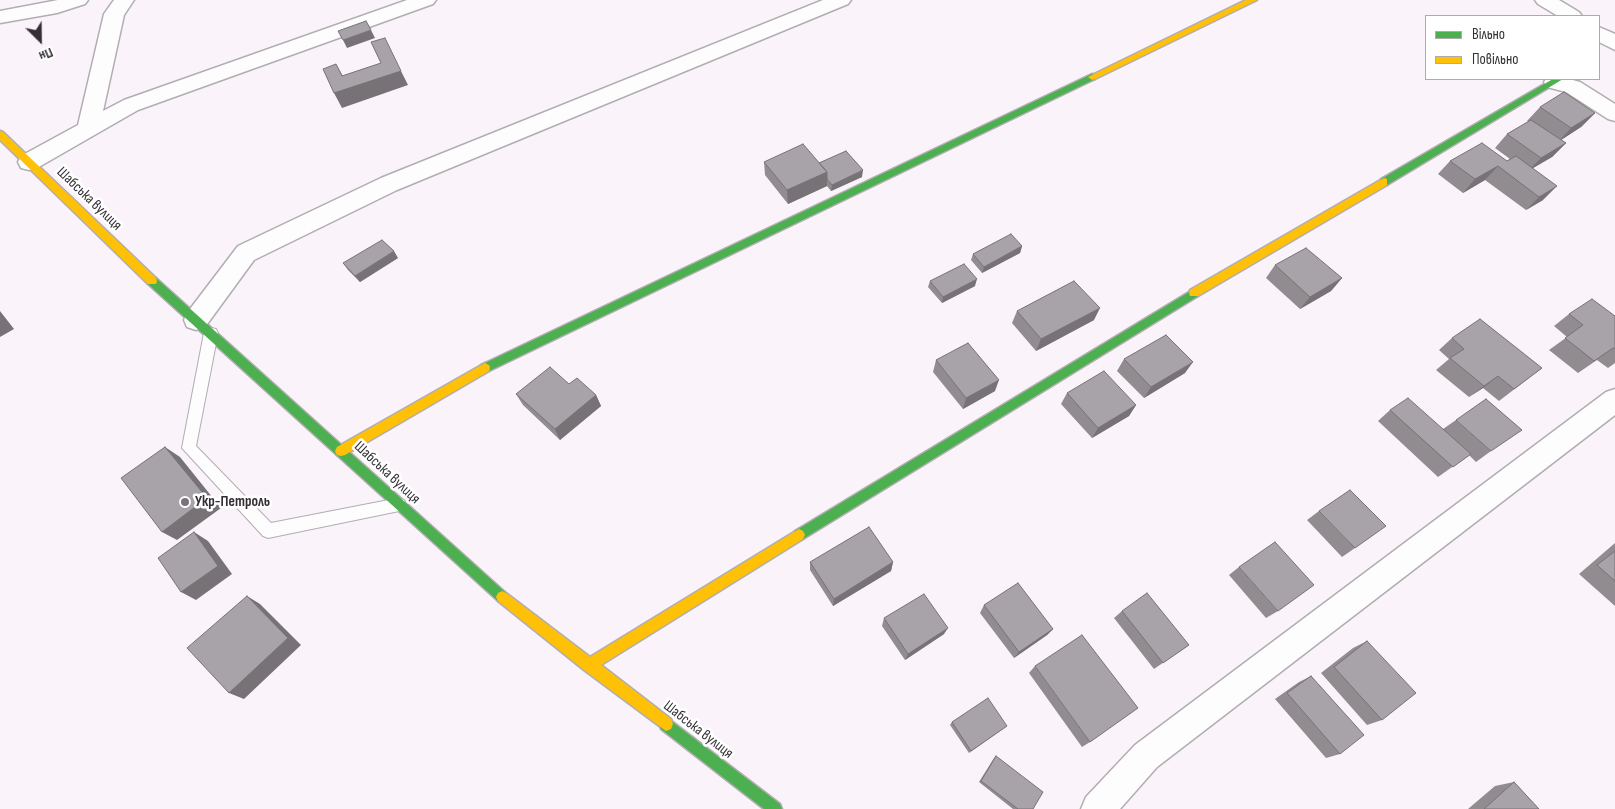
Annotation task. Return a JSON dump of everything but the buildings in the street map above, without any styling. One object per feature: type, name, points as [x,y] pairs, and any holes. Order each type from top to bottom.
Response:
[{"type":"street","points":[[0,18],[78,0]]},
{"type":"street","points":[[88,129],[114,14],[124,0]]},
{"type":"street","points":[[29,162],[130,105],[426,0]]},
{"type":"street","points":[[204,327],[246,252],[389,184],[841,0]]},
{"type":"street","points":[[341,452],[473,374],[1253,0]]},
{"type":"street","points":[[1545,0],[1570,15]]},
{"type":"street","points":[[1600,34],[1615,44],[1600,55]]},
{"type":"street","points":[[589,665],[1162,312],[1556,80],[1573,87],[1615,114]]},
{"type":"street","name":"Шабська вулиця","points":[[0,134],[124,255],[487,585],[775,809]]},
{"type":"street","points":[[1098,809],[1146,756],[1615,400]]},
{"type":"lane","points":[[204,327],[189,448],[268,531],[400,505]]},
{"type":"traffic: fast","points":[[485,368],[1092,77]]},
{"type":"traffic: fast","points":[[1384,182],[1557,80]]},
{"type":"traffic: fast","points":[[152,281],[502,597]]},
{"type":"traffic: fast","points":[[799,535],[1194,293]]},
{"type":"traffic: fast","points":[[666,724],[775,809]]},
{"type":"traffic: slow","points":[[1092,77],[1253,0]]},
{"type":"traffic: slow","points":[[0,134],[152,281]]},
{"type":"traffic: slow","points":[[1194,293],[1384,182]]},
{"type":"traffic: slow","points":[[341,451],[485,368]]},
{"type":"traffic: slow","points":[[589,665],[799,535]]},
{"type":"traffic: slow","points":[[502,597],[666,724]]},
{"type":"place","name":"Укр-Петроль","points":[[185,502]]}]
